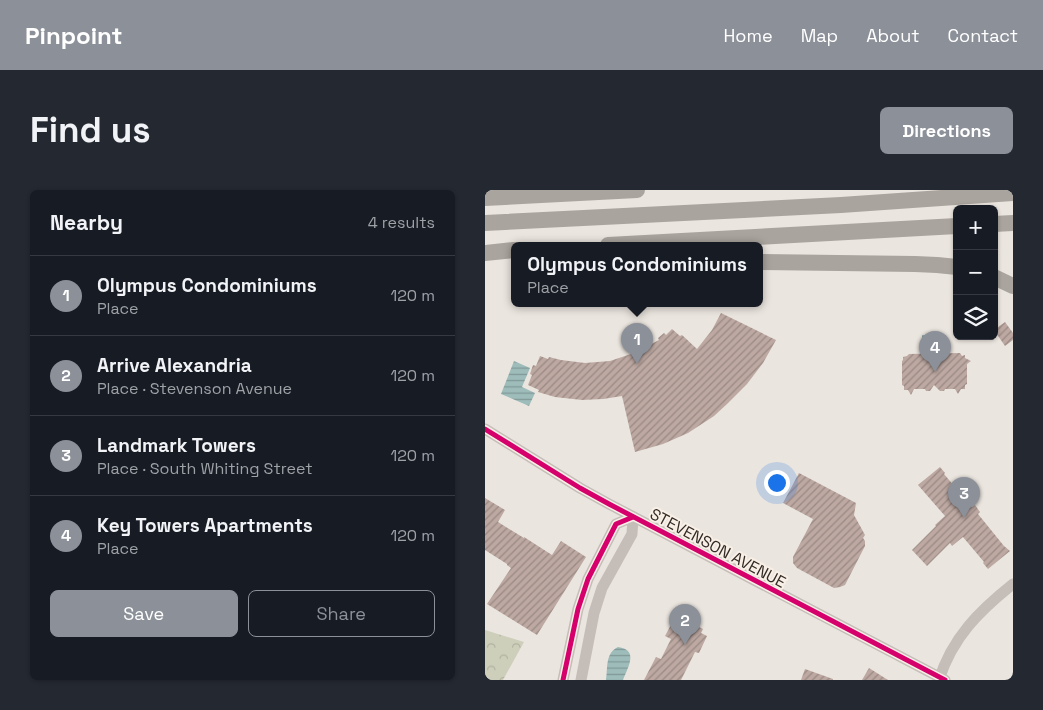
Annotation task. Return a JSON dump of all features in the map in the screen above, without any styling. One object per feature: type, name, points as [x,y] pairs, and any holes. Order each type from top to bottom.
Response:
[{"type":"highway","points":[[485,198],[637,190]]},
{"type":"highway","points":[[485,224],[858,204],[1013,193]]},
{"type":"highway","points":[[998,224],[1013,223]]},
{"type":"highway","points":[[663,242],[953,226]]},
{"type":"highway","points":[[485,253],[511,250]]},
{"type":"highway","points":[[763,262],[915,264],[953,267]]},
{"type":"highway","points":[[998,279],[1013,286]]},
{"type":"street","name":"STEVENSON AVENUE","points":[[485,428],[580,488],[941,679]]},
{"type":"street","points":[[563,680],[578,608],[588,579],[616,524],[633,517],[632,534],[602,588],[594,613],[581,680]]},
{"type":"street","points":[[941,679],[947,656],[963,632],[987,606],[1013,584]]},
{"type":"green space","points":[[485,630],[524,642],[503,680],[485,680]]},
{"type":"water","points":[[922,335],[946,335],[946,347],[922,347]]},
{"type":"water","points":[[514,361],[530,368],[522,387],[535,393],[529,406],[501,394]]},
{"type":"water","points":[[618,647],[624,649],[630,655],[629,665],[623,680],[606,680],[609,657]]},
{"type":"building","points":[[721,313],[776,340],[763,363],[747,384],[714,416],[688,433],[663,444],[635,452],[622,396],[582,400],[555,397],[538,392],[539,390],[528,385],[533,365],[536,366],[540,356],[548,359],[549,357],[585,363],[610,361],[634,353],[659,340],[658,338],[664,333],[666,335],[672,329],[680,336],[682,335],[697,349],[712,330]]},
{"type":"building","points":[[1005,322],[1013,333],[1013,340],[1005,346],[998,336],[998,327]]},
{"type":"building","points":[[960,353],[971,361],[967,364],[967,384],[965,389],[961,389],[958,394],[955,389],[940,391],[934,385],[930,391],[914,389],[911,395],[908,390],[904,390],[902,385],[903,357],[909,354]]},
{"type":"building","points":[[940,467],[972,507],[975,505],[980,512],[978,514],[1010,551],[988,569],[963,537],[952,546],[950,543],[927,566],[912,550],[945,516],[918,485]]},
{"type":"building","points":[[799,473],[856,503],[854,515],[865,535],[863,538],[865,546],[845,585],[840,587],[834,588],[797,568],[793,563],[793,557],[813,519],[783,503]]},
{"type":"building","points":[[485,498],[505,510],[498,522],[552,555],[561,541],[586,557],[537,635],[487,604],[511,568],[485,550]]},
{"type":"building","points":[[683,619],[703,629],[701,633],[707,636],[699,653],[695,652],[681,680],[644,680],[656,657],[661,659],[671,639],[665,636],[672,623],[674,624],[676,620],[681,623]]},
{"type":"building","points":[[869,668],[888,680],[862,680]]},
{"type":"building","points":[[805,669],[833,679],[833,680],[801,680]]},
{"type":"cycle path","points":[[485,429],[609,504],[945,680]]},
{"type":"cycle path","points":[[563,680],[578,609],[588,579],[616,524],[633,517]]},
{"type":"place","name":"Olympus Condominiums","points":[[637,364]]},
{"type":"place","name":"Key Towers Apartments","points":[[935,372]]},
{"type":"place","name":"Landmark Towers","points":[[964,518]]},
{"type":"place","name":"Arrive Alexandria","points":[[685,645]]}]
